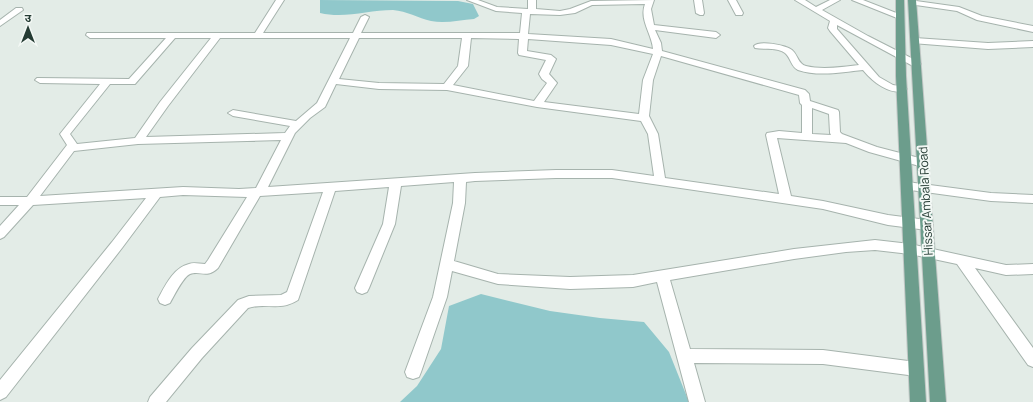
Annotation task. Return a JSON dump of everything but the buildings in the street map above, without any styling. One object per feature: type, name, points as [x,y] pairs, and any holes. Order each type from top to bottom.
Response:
[{"type":"main road","name":"Hissar Ambala Road","points":[[908,1],[900,16],[905,158],[918,402]]},
{"type":"main road","name":"Hissar Ambala Road","points":[[908,1],[915,41],[938,402]]},
{"type":"street","points":[[257,36],[280,0]]},
{"type":"street","points":[[471,0],[496,9],[560,14],[591,3],[649,1],[646,9],[650,27],[657,43],[658,52],[648,80],[644,118],[653,134],[660,181]]},
{"type":"street","points":[[532,0],[523,36],[522,53],[548,57],[551,59],[544,74],[545,77],[552,83],[537,104]]},
{"type":"street","points":[[698,0],[700,13]]},
{"type":"street","points":[[732,0],[739,13]]},
{"type":"street","points":[[799,0],[916,64]]},
{"type":"street","points":[[816,10],[836,0]]},
{"type":"street","points":[[856,0],[900,16]]},
{"type":"street","points":[[908,1],[959,9],[980,18],[1033,29]]},
{"type":"street","points":[[0,24],[19,10]]},
{"type":"street","points":[[165,299],[185,270],[210,268],[258,192],[297,124],[321,105],[365,17]]},
{"type":"street","points":[[834,20],[832,28],[834,31],[876,79],[890,87],[902,89]]},
{"type":"street","points":[[650,27],[716,35]]},
{"type":"street","points":[[90,35],[354,37],[523,36],[611,42],[658,52],[802,92],[807,104],[807,136]]},
{"type":"street","points":[[40,80],[133,81],[173,35]]},
{"type":"street","points":[[138,141],[164,104],[217,36]]},
{"type":"street","points":[[448,87],[463,66],[467,36]]},
{"type":"street","points":[[915,41],[980,46],[1033,44]]},
{"type":"street","points":[[758,46],[786,50],[792,54],[799,67],[804,69],[833,70],[865,67]]},
{"type":"street","points":[[0,234],[30,201],[71,148],[72,145],[65,136],[66,132],[108,81]]},
{"type":"street","points":[[332,81],[383,87],[448,87],[537,104],[644,118]]},
{"type":"street","points":[[807,104],[834,112],[836,134],[873,150],[923,163]]},
{"type":"street","points":[[232,113],[297,124]]},
{"type":"street","points":[[786,200],[771,135],[779,134],[849,140]]},
{"type":"street","points":[[71,148],[138,141],[289,136]]},
{"type":"street","points":[[0,201],[30,201],[183,191],[258,192],[460,178],[556,174],[612,174],[786,200],[823,204],[909,223],[927,225]]},
{"type":"street","points":[[413,372],[440,297],[459,203],[460,178]]},
{"type":"street","points":[[362,288],[389,224],[396,183]]},
{"type":"street","points":[[907,186],[991,197],[1033,199]]},
{"type":"street","points":[[156,402],[197,353],[243,304],[253,300],[282,302],[289,300],[293,296],[330,188]]},
{"type":"street","points":[[0,392],[113,251],[156,193]]},
{"type":"street","points":[[446,264],[498,279],[570,283],[633,281],[846,247],[875,245],[910,249],[1006,270],[1033,269]]},
{"type":"street","points":[[962,261],[1033,360]]},
{"type":"street","points":[[662,276],[697,402]]},
{"type":"street","points":[[684,356],[823,357],[916,369]]},
{"type":"water","points":[[320,0],[458,1],[473,4],[479,16],[474,19],[442,22],[431,21],[393,10],[347,15],[329,15],[320,13]]},
{"type":"water","points":[[481,294],[550,311],[644,322],[669,352],[689,402],[400,402],[417,386],[441,349],[449,306]]}]
